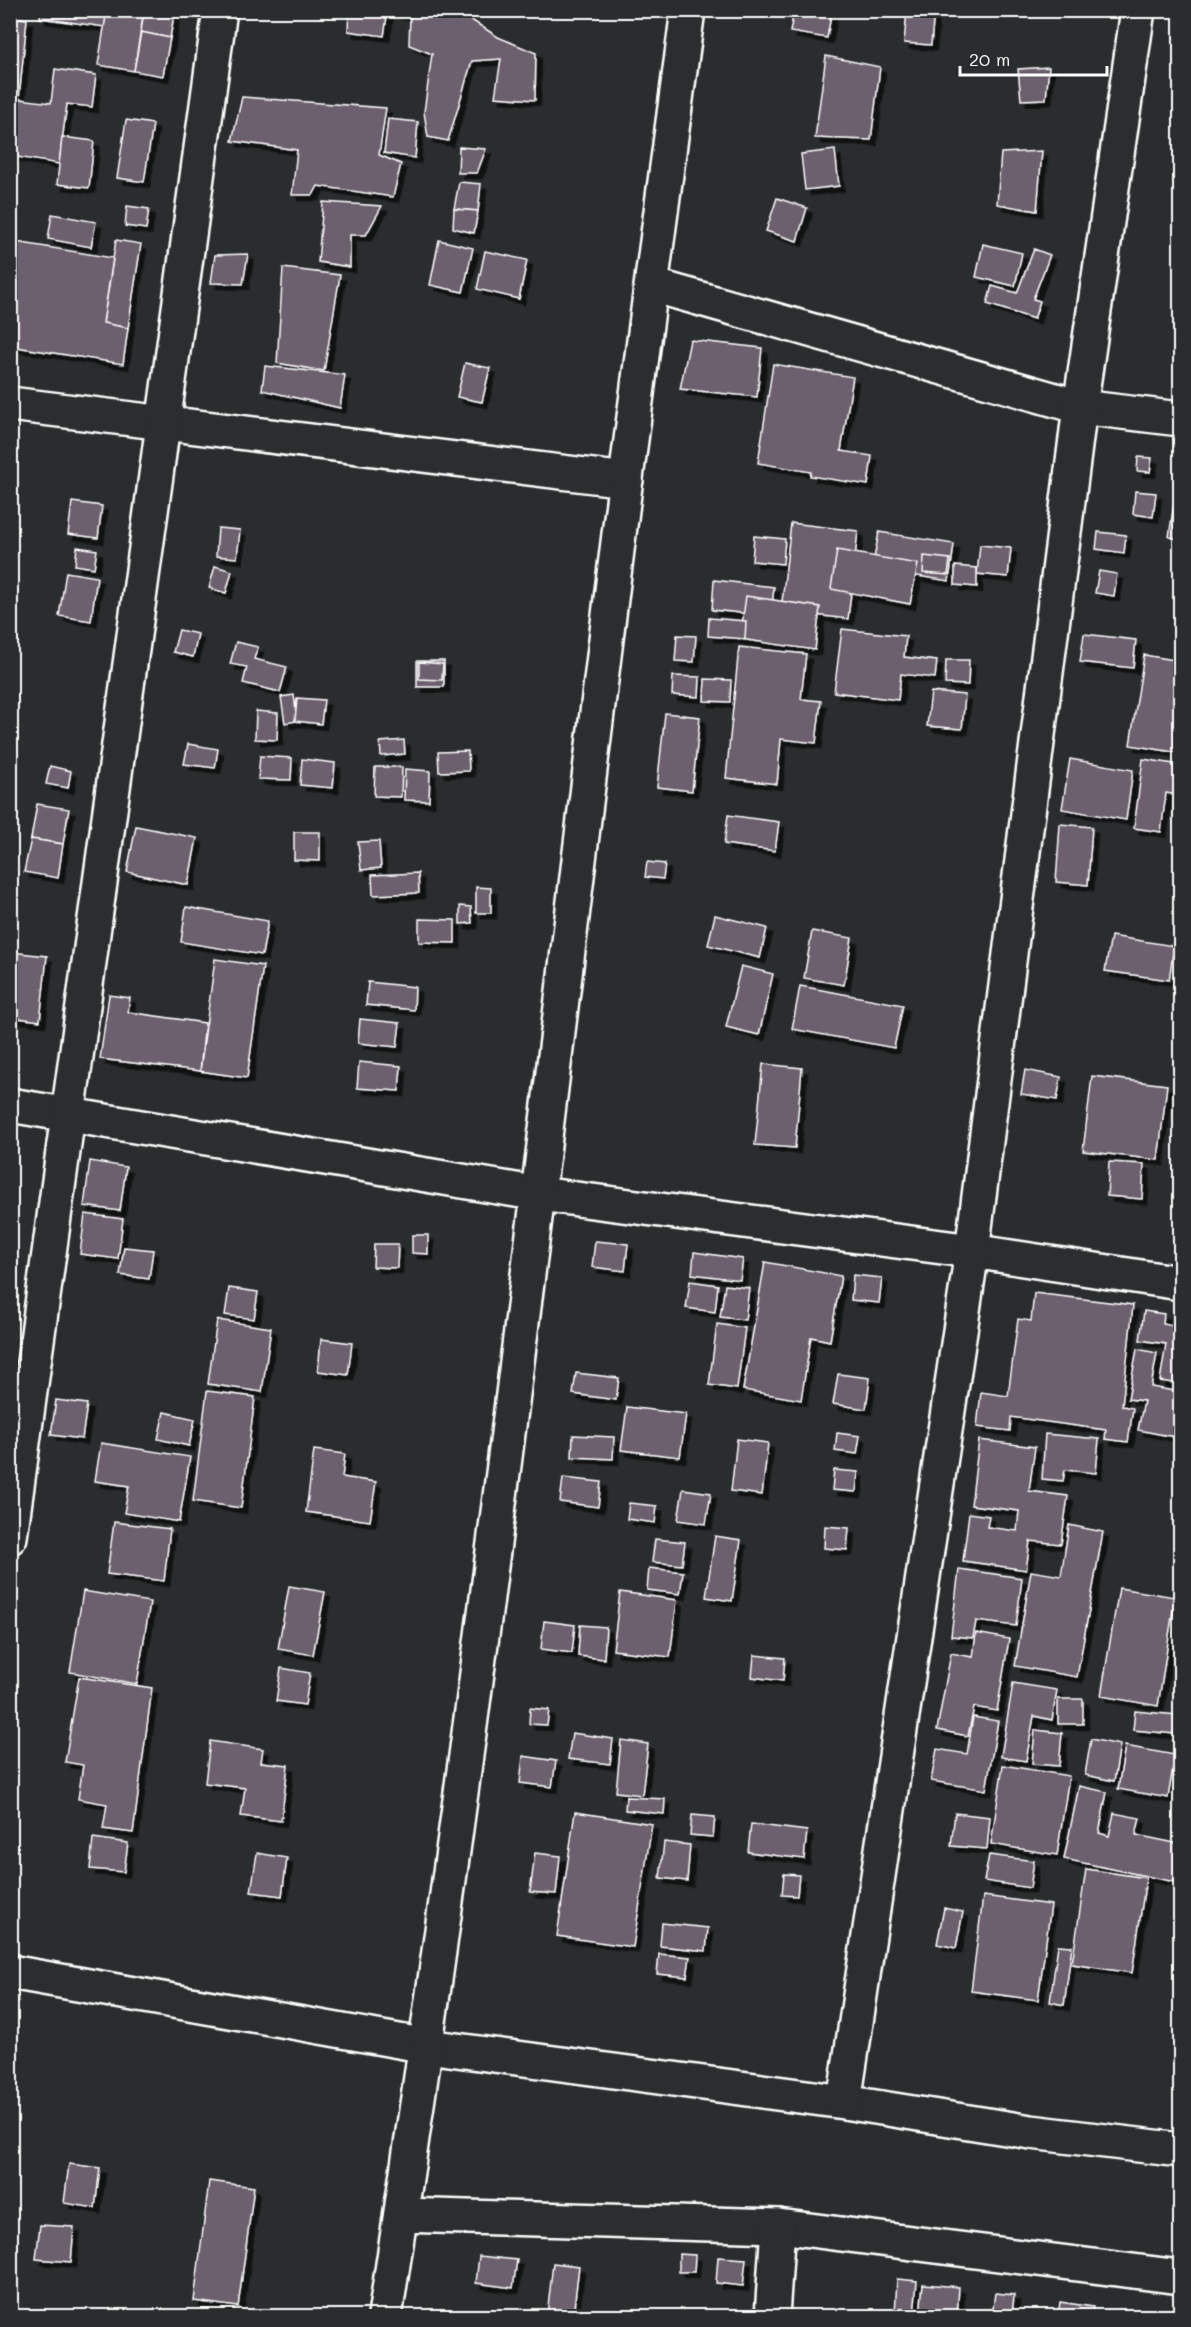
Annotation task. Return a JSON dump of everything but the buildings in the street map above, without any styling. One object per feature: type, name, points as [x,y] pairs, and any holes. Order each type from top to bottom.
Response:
[{"type":"street","points":[[10,1537],[220,10]]},
{"type":"street","points":[[385,2316],[427,2046],[539,1194],[626,480],[688,10]]},
{"type":"street","points":[[843,2102],[972,1251],[1080,407],[1138,10]]},
{"type":"street","points":[[652,285],[1080,407],[1180,419]]},
{"type":"street","points":[[10,404],[626,480]]},
{"type":"street","points":[[10,1104],[539,1194],[972,1251],[1180,1283]]},
{"type":"street","points":[[10,1972],[427,2046],[843,2102],[1031,2132],[1180,2150]]},
{"type":"street","points":[[401,2215],[778,2226],[1180,2277]]},
{"type":"street","points":[[772,2316],[778,2226]]}]
